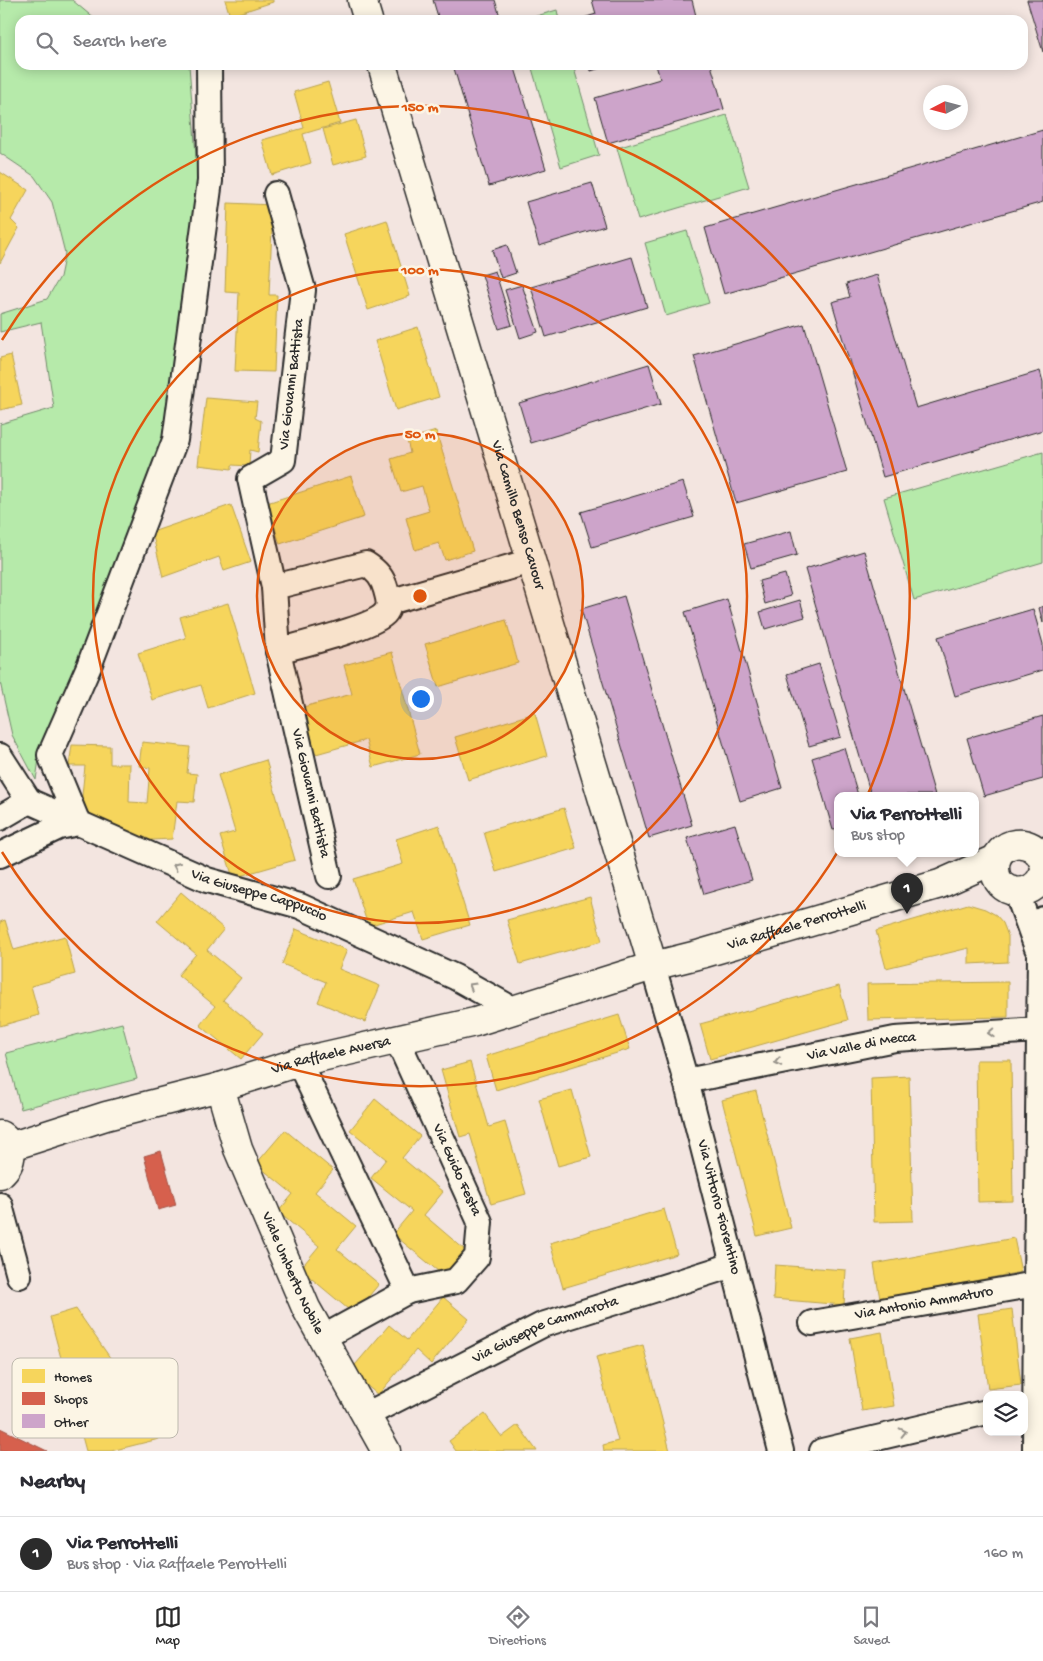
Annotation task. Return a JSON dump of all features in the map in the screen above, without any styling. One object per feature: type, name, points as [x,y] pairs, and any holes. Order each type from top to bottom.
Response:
[{"type":"main road","points":[[362,0],[366,15]]},
{"type":"main road","name":"Via Camillo Benso Cavour","points":[[384,70],[653,966]]},
{"type":"main road","points":[[1040,851],[1025,844],[1010,845],[1003,849],[1004,877],[1026,892],[1033,888],[1043,875]]},
{"type":"main road","name":"Via Raffaele Perrottelli","points":[[653,966],[701,954],[940,884],[1004,877]]},
{"type":"main road","name":"Via Raffaele Aversa","points":[[0,1174],[5,1169],[11,1155],[5,1141],[220,1087],[299,1062],[475,1022],[653,966]]},
{"type":"main road","name":"Viale Umberto Nobile","points":[[220,1087],[238,1149],[306,1308],[386,1451]]},
{"type":"street","points":[[3,853],[59,827],[78,823],[50,755],[89,666],[175,440],[210,181],[209,70]]},
{"type":"street","name":"Via Giovanni Battista","points":[[276,194],[303,290],[283,460],[250,479],[274,587],[278,651],[330,876]]},
{"type":"street","points":[[389,602],[531,561]]},
{"type":"street","points":[[274,587],[366,564],[375,570],[383,581],[389,602],[385,613],[372,623],[278,651]]},
{"type":"street","points":[[0,756],[29,801],[0,818]]},
{"type":"street","name":"Via Giuseppe Cappuccio","points":[[29,801],[207,880],[300,906],[455,977],[514,1010]]},
{"type":"street","points":[[1004,877],[1040,956]]},
{"type":"street","points":[[1036,1451],[1030,1402],[1036,1284],[1040,956],[1043,919]]},
{"type":"street","name":"Via Vittorio Fiorentino","points":[[653,966],[686,1080],[781,1451]]},
{"type":"street","name":"Via Valle di Mecca","points":[[686,1080],[895,1039],[1039,1030]]},
{"type":"street","name":"Via Guido Festa","points":[[322,1338],[408,1291],[456,1281],[477,1258],[480,1222],[397,1039]]},
{"type":"street","points":[[299,1062],[408,1291]]},
{"type":"street","points":[[0,1205],[19,1276]]},
{"type":"street","name":"Via Giuseppe Cammarota","points":[[366,1415],[542,1325],[733,1265]]},
{"type":"street","name":"Via Antonio Ammaturo","points":[[812,1323],[1036,1284]]},
{"type":"street","points":[[822,1451],[983,1413]]},
{"type":"green space","points":[[0,0],[72,0],[90,15],[15,15],[15,70],[189,70],[198,181],[168,436],[40,752],[36,780],[12,735],[0,682],[0,424],[54,408],[41,322],[0,332],[0,314],[47,299],[60,277],[65,253],[52,202],[34,176],[0,153]]},
{"type":"green space","points":[[557,10],[558,15],[540,15]]},
{"type":"green space","points":[[532,70],[574,70],[599,155],[561,167]]},
{"type":"green space","points":[[727,115],[749,187],[638,220],[617,148]]},
{"type":"green space","points":[[687,231],[709,303],[666,316],[645,243]]},
{"type":"green space","points":[[1043,452],[1043,562],[914,600],[884,498]]},
{"type":"green space","points":[[122,1023],[137,1079],[21,1109],[6,1053]]},
{"type":"building: Homes","points":[[225,0],[273,0],[273,2],[230,15]]},
{"type":"building: Homes","points":[[328,82],[340,123],[303,134],[311,163],[272,175],[262,140],[304,128],[294,92]]},
{"type":"building: Homes","points":[[356,120],[366,156],[333,165],[323,129]]},
{"type":"building: Homes","points":[[0,172],[28,190],[11,220],[19,228],[0,263]]},
{"type":"building: Homes","points":[[228,203],[273,205],[269,295],[277,295],[274,372],[235,371],[239,293],[225,292]]},
{"type":"building: Homes","points":[[387,220],[410,296],[368,310],[344,234]]},
{"type":"building: Homes","points":[[418,327],[439,397],[396,410],[375,341]]},
{"type":"building: Homes","points":[[11,355],[22,405],[0,410],[0,358]]},
{"type":"building: Homes","points":[[206,398],[257,402],[255,418],[261,421],[258,452],[250,450],[249,466],[232,465],[232,469],[198,465]]},
{"type":"building: Homes","points":[[436,431],[473,551],[445,560],[439,543],[415,550],[406,518],[429,511],[422,486],[401,492],[391,459],[410,453],[407,440]]},
{"type":"building: Homes","points":[[351,476],[364,517],[280,544],[267,503]]},
{"type":"building: Homes","points":[[231,505],[251,562],[224,571],[219,557],[163,577],[152,532]]},
{"type":"building: Homes","points":[[228,603],[255,693],[208,708],[201,685],[152,700],[138,653],[186,638],[180,617]]},
{"type":"building: Homes","points":[[506,620],[518,663],[438,687],[425,644]]},
{"type":"building: Homes","points":[[392,652],[420,754],[373,767],[366,740],[316,754],[303,707],[352,694],[344,665]]},
{"type":"building: Homes","points":[[535,713],[547,756],[468,780],[455,737]]},
{"type":"building: Homes","points":[[142,742],[190,747],[187,773],[197,774],[194,802],[177,801],[172,839],[132,841],[80,815],[85,766],[69,766],[72,745],[110,746],[110,764],[130,764],[129,802],[147,803],[150,768],[139,766]]},
{"type":"building: Homes","points":[[266,760],[295,860],[233,878],[220,836],[235,832],[218,775]]},
{"type":"building: Homes","points":[[564,808],[576,848],[496,872],[484,832]]},
{"type":"building: Homes","points":[[439,825],[470,925],[423,939],[414,912],[368,926],[353,879],[403,864],[396,839]]},
{"type":"building: Homes","points":[[181,892],[224,929],[207,950],[241,978],[223,1000],[263,1033],[241,1059],[200,1025],[215,1006],[178,975],[196,954],[157,921]]},
{"type":"building: Homes","points":[[590,897],[602,941],[520,964],[507,920]]},
{"type":"building: Homes","points":[[968,904],[985,909],[996,915],[1003,923],[1008,936],[1008,962],[969,964],[969,948],[886,968],[876,931]]},
{"type":"building: Homes","points":[[5,920],[14,950],[65,936],[75,974],[31,986],[39,1015],[0,1026],[0,922]]},
{"type":"building: Homes","points":[[296,929],[347,950],[339,969],[380,986],[365,1022],[318,1002],[326,982],[282,964]]},
{"type":"building: Homes","points":[[1008,982],[1008,1017],[868,1020],[867,984]]},
{"type":"building: Homes","points":[[839,986],[848,1020],[710,1059],[700,1024]]},
{"type":"building: Homes","points":[[619,1015],[630,1049],[496,1090],[486,1056]]},
{"type":"building: Homes","points":[[976,1060],[1011,1060],[1013,1201],[978,1202]]},
{"type":"building: Homes","points":[[470,1062],[489,1127],[505,1122],[526,1194],[491,1204],[470,1134],[460,1137],[441,1070]]},
{"type":"building: Homes","points":[[909,1076],[913,1221],[874,1222],[871,1078]]},
{"type":"building: Homes","points":[[572,1090],[591,1157],[558,1166],[539,1099]]},
{"type":"building: Homes","points":[[756,1091],[791,1228],[757,1236],[722,1100]]},
{"type":"building: Homes","points":[[375,1099],[420,1136],[402,1158],[443,1192],[424,1215],[465,1250],[444,1276],[393,1234],[412,1211],[371,1178],[386,1159],[350,1130]]},
{"type":"building: Homes","points":[[285,1130],[333,1170],[315,1192],[356,1226],[337,1249],[379,1284],[354,1314],[300,1269],[319,1246],[278,1212],[293,1194],[256,1164]]},
{"type":"building: Homes","points":[[664,1209],[677,1254],[563,1288],[550,1243]]},
{"type":"building: Homes","points":[[1014,1238],[1021,1272],[880,1299],[874,1264]]},
{"type":"building: Homes","points":[[775,1265],[846,1270],[844,1305],[773,1299]]},
{"type":"building: Homes","points":[[443,1297],[469,1319],[431,1364],[416,1350],[378,1395],[350,1371],[389,1325],[407,1340]]},
{"type":"building: Homes","points":[[76,1309],[110,1358],[61,1358],[50,1317]]},
{"type":"building: Homes","points":[[1012,1309],[1021,1385],[988,1389],[978,1314]]},
{"type":"building: Homes","points":[[882,1332],[894,1406],[862,1411],[850,1338]]},
{"type":"building: Homes","points":[[643,1345],[670,1451],[604,1451],[603,1445],[618,1441],[596,1357]]},
{"type":"building: Homes","points":[[485,1414],[502,1437],[518,1425],[537,1451],[456,1451],[449,1441]]},
{"type":"building: Homes","points":[[83,1438],[159,1439],[111,1451],[86,1451]]},
{"type":"building: Shops","points":[[161,1151],[176,1205],[158,1210],[144,1156]]},
{"type":"building: Shops","points":[[0,1428],[12,1434],[12,1438],[20,1438],[47,1451],[0,1451]]},
{"type":"building: Other","points":[[433,0],[495,0],[500,15],[438,15]]},
{"type":"building: Other","points":[[592,0],[692,0],[696,15],[593,15],[596,14]]},
{"type":"building: Other","points":[[1027,0],[1043,0],[1043,52]]},
{"type":"building: Other","points":[[454,70],[516,70],[546,169],[489,186]]},
{"type":"building: Other","points":[[657,70],[712,70],[724,109],[608,143],[595,98],[660,79]]},
{"type":"building: Other","points":[[1043,130],[1043,202],[724,294],[705,228]]},
{"type":"building: Other","points":[[592,183],[605,226],[539,246],[526,202]]},
{"type":"building: Other","points":[[507,245],[516,273],[501,278],[492,250]]},
{"type":"building: Other","points":[[632,257],[647,307],[546,337],[531,287]]},
{"type":"building: Other","points":[[495,271],[512,325],[499,329],[482,275]]},
{"type":"building: Other","points":[[877,275],[916,408],[1040,371],[1043,382],[1043,430],[883,477],[832,302],[850,297],[846,284]]},
{"type":"building: Other","points":[[522,285],[538,332],[520,338],[505,290]]},
{"type":"building: Other","points":[[804,324],[847,472],[736,503],[694,356]]},
{"type":"building: Other","points":[[649,364],[661,404],[531,443],[519,403]]},
{"type":"building: Other","points":[[683,482],[694,517],[592,547],[581,512]]},
{"type":"building: Other","points":[[791,531],[797,555],[751,568],[744,544]]},
{"type":"building: Other","points":[[864,551],[934,792],[870,792],[805,569]]},
{"type":"building: Other","points":[[785,574],[791,596],[765,604],[759,581]]},
{"type":"building: Other","points":[[624,596],[692,825],[649,838],[581,609]]},
{"type":"building: Other","points":[[727,599],[782,788],[740,801],[685,612]]},
{"type":"building: Other","points":[[800,600],[805,617],[765,629],[760,612]]},
{"type":"building: Other","points":[[1043,606],[1043,623],[1039,608]]},
{"type":"building: Other","points":[[1033,609],[1043,644],[1043,670],[955,696],[938,637]]},
{"type":"building: Other","points":[[819,664],[841,737],[809,746],[787,674]]},
{"type":"building: Other","points":[[1043,716],[1043,779],[984,796],[967,738]]},
{"type":"building: Other","points":[[844,748],[857,792],[834,792],[834,830],[833,830],[812,758]]},
{"type":"building: Other","points":[[735,824],[752,880],[704,894],[687,838]]},
{"type":"place","name":"Via Perrottelli","points":[[907,914]]}]
